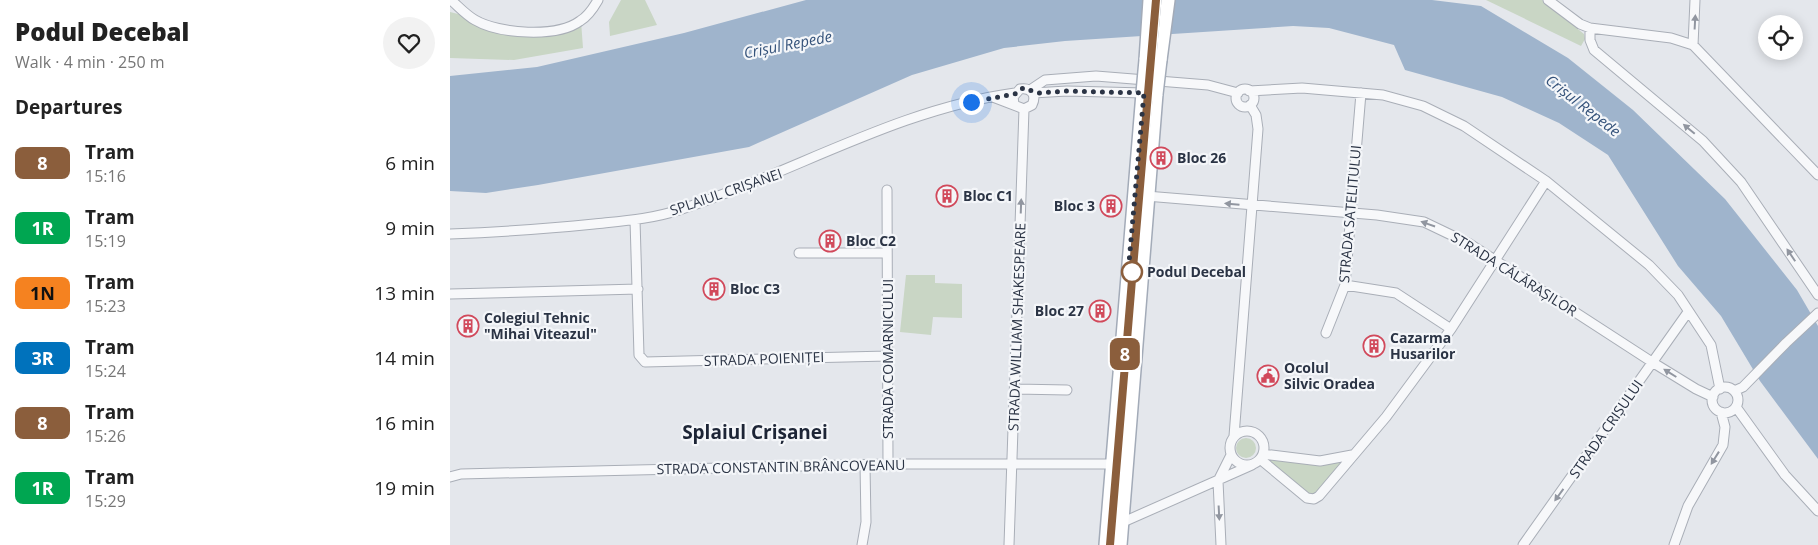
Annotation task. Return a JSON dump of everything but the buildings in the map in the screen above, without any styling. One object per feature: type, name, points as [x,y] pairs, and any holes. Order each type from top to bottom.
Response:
[{"type":"main road","points":[[1119,545],[1146,196],[1152,0]]},
{"type":"main road","points":[[1107,545],[1113,464],[1150,94],[1166,0]]},
{"type":"street","points":[[451,0],[474,20],[495,28],[532,32],[564,29],[581,21],[598,0]]},
{"type":"street","points":[[1548,0],[1580,24],[1590,28],[1671,38],[1694,45],[1818,175]]},
{"type":"street","points":[[1694,45],[1695,0]]},
{"type":"street","points":[[1590,28],[1590,40],[1594,50],[1703,140],[1741,182],[1818,296]]},
{"type":"street","points":[[1032,95],[1045,80],[1096,76],[1208,85],[1238,93]]},
{"type":"street","points":[[1249,90],[1254,98],[1250,105],[1242,107],[1238,104],[1236,98],[1238,93],[1243,90],[1302,88],[1361,93],[1403,100],[1439,113],[1464,126],[1546,181],[1649,265],[1678,295],[1711,345],[1720,389]]},
{"type":"street","name":"SPLAIUL CRIȘANEI","points":[[450,234],[527,231],[635,220],[678,211],[777,174],[899,124],[991,97],[1015,94],[1020,89],[1032,95],[1067,91],[1150,94]]},
{"type":"street","name":"STRADA SATELITULUI","points":[[1326,333],[1345,285],[1361,93]]},
{"type":"street","points":[[1014,104],[1015,94]]},
{"type":"street","name":"SPLAIUL CRIȘANEI","points":[[1024,109],[1029,108],[1032,95]]},
{"type":"street","points":[[991,97],[1024,109]]},
{"type":"street","points":[[1221,545],[1218,481],[1231,455],[1230,444],[1234,436],[1253,206],[1258,129],[1256,115],[1250,105]]},
{"type":"street","name":"STRADA WILLIAM SHAKESPEARE","points":[[1009,545],[1024,109]]},
{"type":"street","points":[[1262,456],[1308,498],[1314,499],[1319,496],[1386,417],[1451,329],[1546,181]]},
{"type":"street","name":"STRADA COMARNICULUI","points":[[887,190],[888,464]]},
{"type":"street","name":"STRADA CĂLĂRAȘILOR","points":[[1146,196],[1351,213],[1424,222],[1470,244],[1652,362],[1696,389],[1713,397]]},
{"type":"street","points":[[450,294],[638,289],[635,220]]},
{"type":"street","points":[[799,253],[887,253]]},
{"type":"street","points":[[1345,285],[1396,293],[1451,329]]},
{"type":"street","name":"STRADA POIENIȚEI","points":[[638,289],[639,355],[641,360],[645,362],[888,356]]},
{"type":"street","name":"STRADA CRIȘULUI","points":[[1523,545],[1688,312]]},
{"type":"street","points":[[1734,391],[1743,387],[1786,342],[1817,314]]},
{"type":"street","points":[[1674,545],[1692,498],[1723,445],[1725,427],[1720,412],[1713,405],[1713,397],[1720,389],[1727,387],[1734,391],[1738,399],[1736,407],[1729,412],[1720,412]]},
{"type":"street","points":[[1015,389],[1067,390]]},
{"type":"street","points":[[1736,407],[1785,475],[1818,512]]},
{"type":"street","points":[[1121,523],[1252,465],[1262,456],[1264,444],[1255,433],[1246,430],[1234,436]]},
{"type":"street","points":[[1231,455],[1238,463],[1252,465]]},
{"type":"street","points":[[1262,456],[1320,461],[1352,455]]},
{"type":"street","name":"STRADA CONSTANTIN BRÂNCOVEANU","points":[[450,477],[461,474],[888,464],[1113,464]]},
{"type":"street","points":[[862,545],[866,522],[864,465]]},
{"type":"green space","points":[[621,0],[645,0],[657,25],[610,36],[609,22]]},
{"type":"green space","points":[[1486,0],[1542,0],[1584,34],[1585,39],[1581,46]]},
{"type":"green space","points":[[450,12],[532,32],[581,21],[583,48],[514,60],[450,58]]},
{"type":"green space","points":[[906,275],[935,275],[935,283],[962,284],[962,318],[933,317],[931,335],[900,332]]},
{"type":"green space","points":[[1246,438],[1253,441],[1256,448],[1253,455],[1246,458],[1239,455],[1236,448],[1239,441]]},
{"type":"green space","points":[[1352,455],[1314,499],[1262,456],[1302,460]]},
{"type":"water","name":"Crișul Repede","points":[[806,0],[1432,0],[1481,6],[1568,58],[1633,110],[1725,199],[1797,290],[1818,326],[1818,459],[1760,381],[1721,316],[1678,266],[1608,155],[1559,123],[1502,97],[1405,70],[1394,45],[1329,28],[1293,26],[1065,41],[1004,48],[912,75],[749,147],[486,193],[450,191],[450,76],[537,67],[684,33]]},
{"type":"tram line","name":"8","points":[[1110,545],[1130,290],[1142,183],[1147,93],[1156,0]]},
{"type":"tram line","points":[[1114,545],[1134,272],[1144,189],[1161,0]]},
{"type":"place","name":"Bloc 26","points":[[1161,158]]},
{"type":"place","name":"Bloc C1","points":[[947,196]]},
{"type":"place","name":"Bloc 3","points":[[1111,206]]},
{"type":"place","name":"Bloc C2","points":[[830,241]]},
{"type":"place","name":"Podul Decebal","points":[[1132,272]]},
{"type":"place","name":"Bloc C3","points":[[714,289]]},
{"type":"place","name":"Bloc 27","points":[[1100,311]]},
{"type":"place","name":"Colegiul Tehnic \"Mihai Viteazul\"","points":[[468,326]]},
{"type":"place","name":"Cazarma Husarilor","points":[[1374,346]]},
{"type":"place","name":"Ocolul Silvic Oradea","points":[[1268,376]]},
{"type":"district","name":"Splaiul Crișanei","points":[[755,432]]},
{"type":"route","points":[[971,102],[1015,94],[1023,88],[1027,88],[1033,93],[1048,94],[1058,91],[1144,93],[1128,274],[1132,272]]}]
